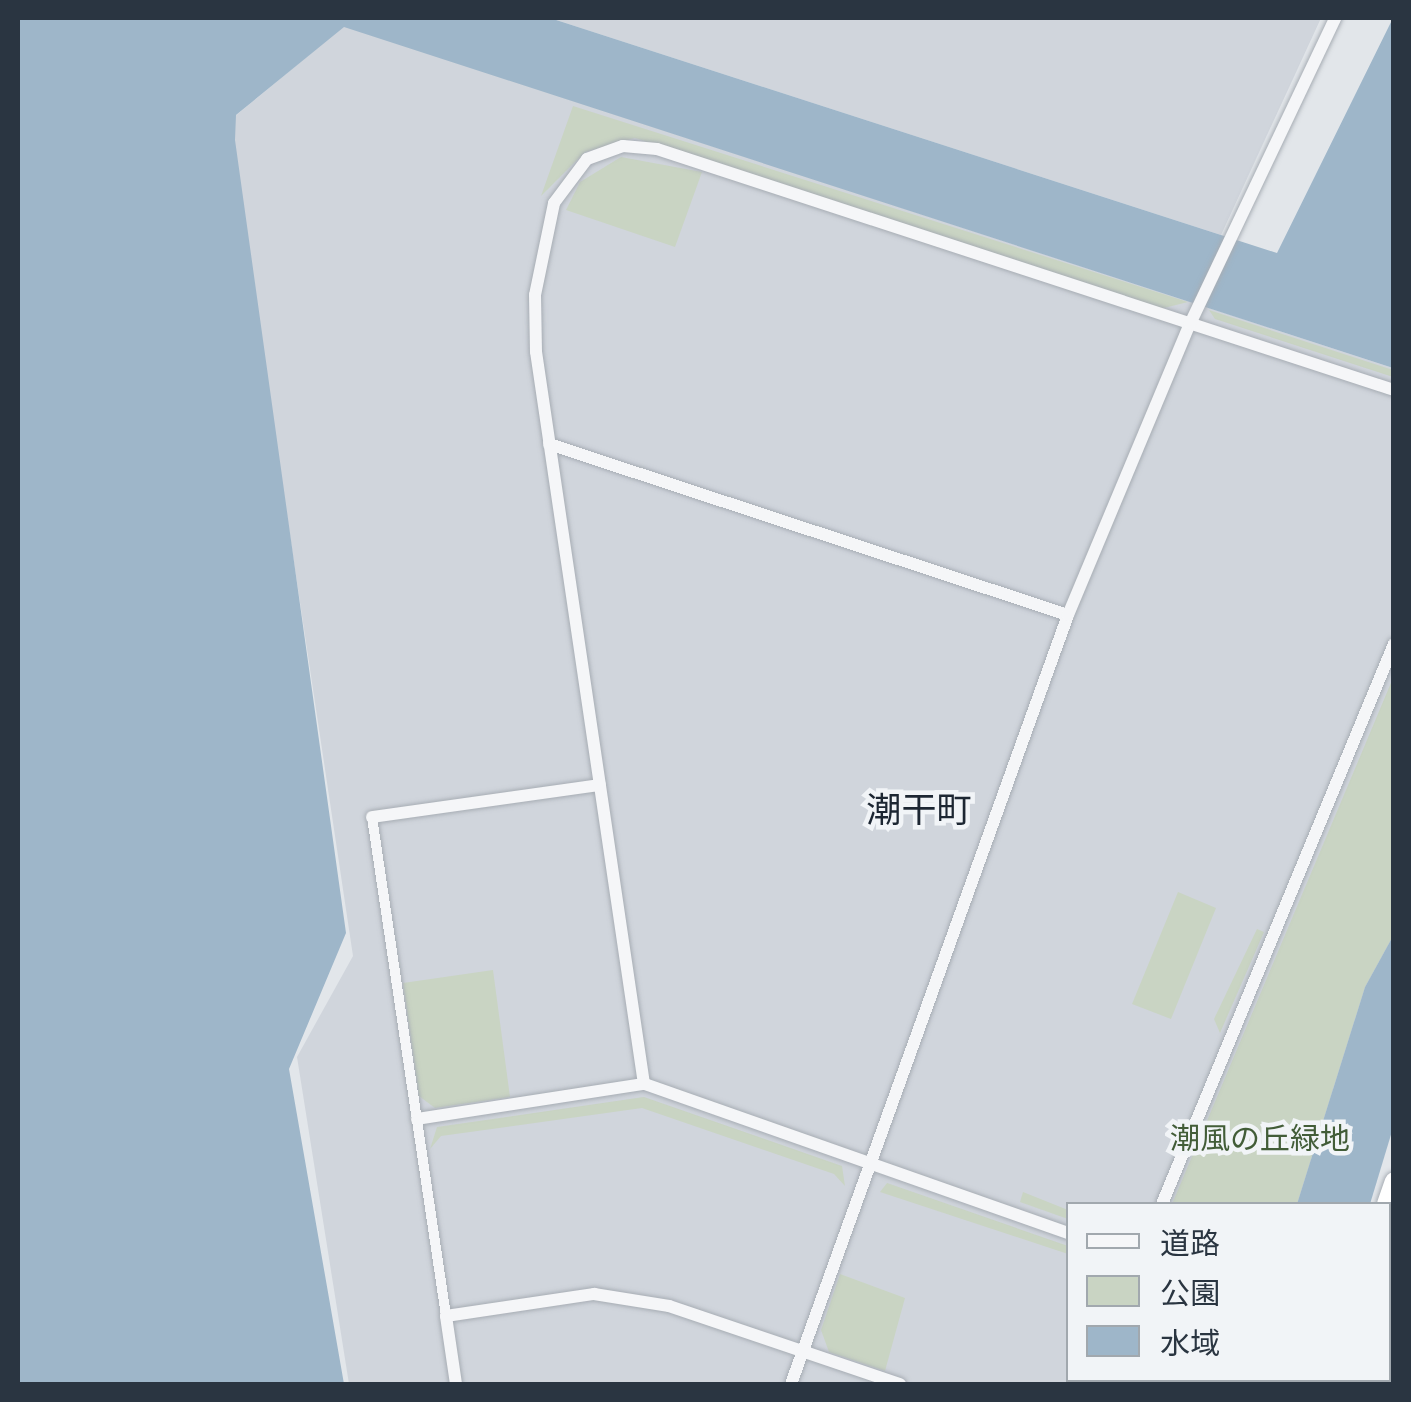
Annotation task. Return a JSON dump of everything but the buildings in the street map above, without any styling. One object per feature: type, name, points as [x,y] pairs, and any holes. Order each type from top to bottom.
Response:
[{"type":"street","points":[[791,1384],[864,1162],[1068,615],[1190,324],[1335,18]]},
{"type":"street","points":[[644,1084],[533,323],[545,235],[572,174],[624,146],[671,152],[1394,390]]},
{"type":"street","points":[[549,444],[1068,615]]},
{"type":"street","points":[[1163,1202],[1394,644]]},
{"type":"street","points":[[456,1384],[372,817],[600,784]]},
{"type":"street","points":[[416,1119],[644,1084],[1066,1232]]},
{"type":"street","points":[[446,1316],[620,1296],[900,1384]]},
{"type":"shaded area","points":[[550,18],[1321,18],[1221,235]]},
{"type":"shaded area","points":[[344,26],[1393,368],[1393,936],[1365,987],[1298,1202],[1066,1202],[1066,1382],[1147,1384],[349,1384],[297,1057],[353,956],[228,122]]},
{"type":"green space","points":[[573,106],[1188,302],[1160,309],[635,138],[585,152],[541,196]]},
{"type":"green space","points":[[621,157],[702,172],[675,247],[566,210],[580,182]]},
{"type":"green space","points":[[1209,310],[1393,370],[1393,377],[1215,319]]},
{"type":"green space","name":"潮風の丘緑地","points":[[1393,678],[1393,936],[1365,987],[1298,1202],[1173,1202]]},
{"type":"green space","points":[[1178,892],[1216,908],[1171,1019],[1132,1004]]},
{"type":"green space","points":[[1257,929],[1264,932],[1220,1033],[1214,1019]]},
{"type":"green space","points":[[493,970],[510,1097],[435,1108],[419,1096],[403,983]]},
{"type":"green space","points":[[644,1097],[842,1166],[845,1186],[834,1174],[642,1108],[441,1136],[430,1149],[437,1127]]},
{"type":"green space","points":[[887,1183],[1066,1245],[1066,1253],[880,1192]]},
{"type":"green space","points":[[1023,1192],[1066,1209],[1066,1218],[1020,1202]]},
{"type":"green space","points":[[840,1274],[905,1298],[885,1371],[829,1352],[821,1330]]},
{"type":"water","points":[[18,18],[550,18],[1277,253],[1393,18],[1393,368],[344,27],[236,115],[235,140],[346,933],[289,1069],[344,1384],[18,1384]]},
{"type":"water","points":[[1393,936],[1393,1128],[1371,1202],[1298,1202],[1365,987]]},
{"type":"district","name":"潮干町","points":[[919,808]]}]
